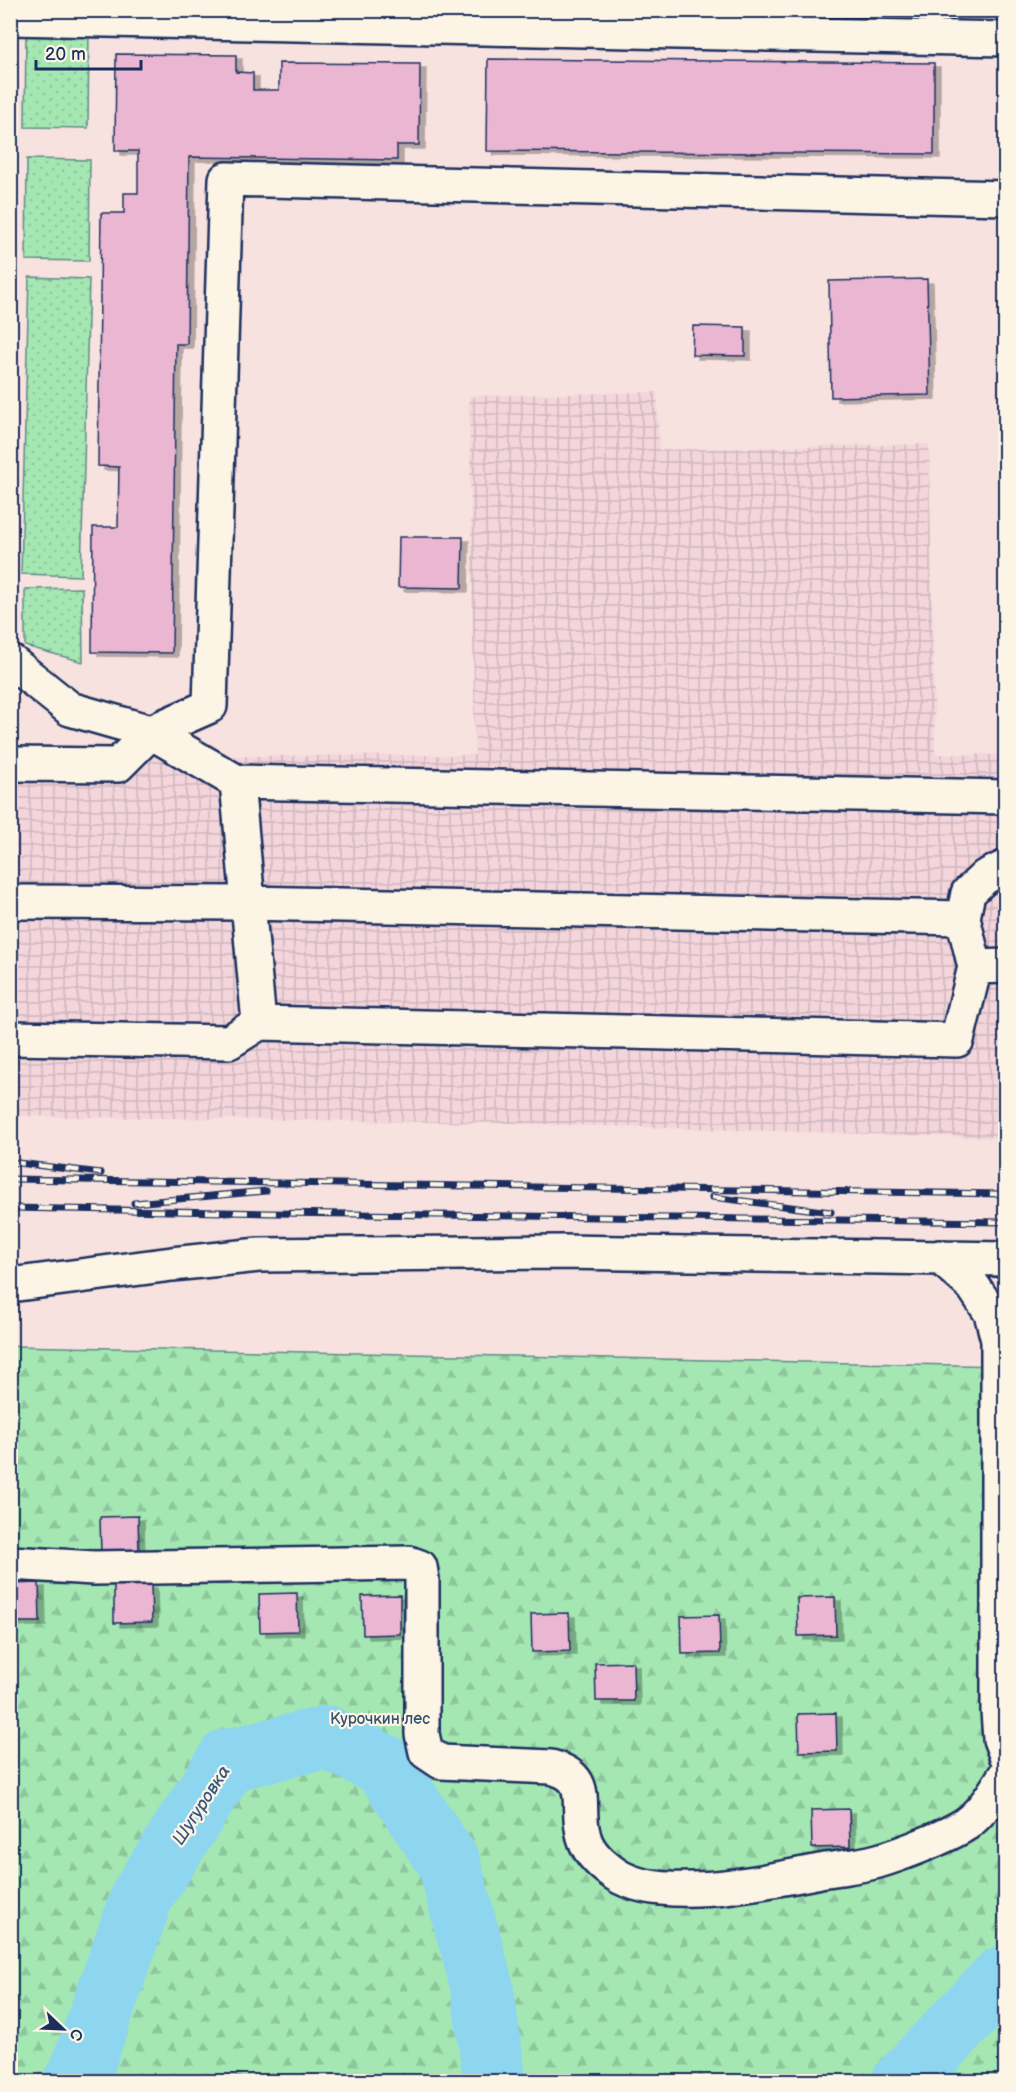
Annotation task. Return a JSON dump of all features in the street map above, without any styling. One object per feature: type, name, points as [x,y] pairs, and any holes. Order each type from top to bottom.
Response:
[{"type":"street","points":[[10,18],[1005,39]]},
{"type":"street","points":[[10,764],[118,765],[151,732],[210,706],[226,179],[1005,198]]},
{"type":"street","points":[[10,661],[70,709],[151,732],[237,782],[1005,797]]},
{"type":"street","points":[[237,782],[259,1023]]},
{"type":"street","points":[[10,1038],[229,1042],[259,1023],[957,1040],[990,966],[963,918],[968,893],[985,877],[1005,867]]},
{"type":"street","points":[[10,902],[247,903],[963,918]]},
{"type":"street","points":[[10,1285],[172,1264],[259,1256],[562,1252],[1005,1259]]},
{"type":"street","points":[[940,1257],[973,1286],[991,1313],[998,1340],[1002,1524],[998,1712],[1000,1739],[1005,1755]]},
{"type":"street","points":[[10,1563],[94,1568],[409,1563],[420,1568],[422,1579],[422,1734],[426,1752],[441,1762],[551,1767],[566,1771],[578,1783],[584,1837],[595,1857],[617,1875],[641,1886],[670,1889],[725,1887],[879,1860],[942,1837],[967,1823],[986,1805],[1005,1774]]},
{"type":"shaded area","points":[[657,392],[659,450],[929,444],[935,754],[1005,755],[1005,1138],[505,1123],[11,1116],[11,757],[475,755],[469,396]]},
{"type":"green space","points":[[26,27],[89,27],[88,128],[25,127]]},
{"type":"green space","points":[[27,159],[90,160],[89,261],[26,260]]},
{"type":"green space","points":[[29,277],[89,279],[81,576],[21,574]]},
{"type":"green space","points":[[82,588],[83,662],[25,646],[25,589]]},
{"type":"green space","name":"Курочкин лес","points":[[11,1346],[1005,1366],[1005,2081],[11,2082]]},
{"type":"building","points":[[116,54],[236,55],[236,72],[253,73],[253,90],[279,90],[279,63],[420,64],[419,145],[397,145],[397,160],[189,157],[187,344],[176,344],[172,653],[92,652],[93,527],[118,527],[119,467],[98,466],[101,213],[124,213],[124,193],[138,193],[138,151],[115,151]]},
{"type":"building","points":[[488,59],[934,63],[934,154],[487,151]]},
{"type":"building","points":[[927,279],[930,395],[831,397],[829,281]]},
{"type":"building","points":[[693,326],[745,327],[745,356],[692,355]]},
{"type":"building","points":[[399,537],[463,537],[462,588],[398,587]]},
{"type":"building","points":[[138,1516],[139,1554],[101,1555],[100,1517]]},
{"type":"building","points":[[39,1583],[40,1622],[10,1622],[10,1584]]},
{"type":"building","points":[[151,1584],[152,1622],[114,1623],[114,1585]]},
{"type":"building","points":[[297,1593],[298,1631],[260,1632],[259,1594]]},
{"type":"building","points":[[400,1595],[400,1634],[363,1635],[362,1596]]},
{"type":"building","points":[[835,1597],[836,1635],[798,1636],[797,1598]]},
{"type":"building","points":[[569,1613],[570,1651],[532,1652],[531,1614]]},
{"type":"building","points":[[719,1615],[720,1653],[682,1654],[681,1616]]},
{"type":"building","points":[[633,1662],[634,1701],[596,1701],[595,1663]]},
{"type":"building","points":[[836,1713],[837,1751],[799,1752],[798,1714]]},
{"type":"building","points":[[849,1809],[850,1847],[812,1848],[811,1810]]},
{"type":"waterway","name":"Шугуровка","points":[[74,2082],[78,2079],[142,1896],[228,1760],[327,1737],[385,1766],[449,1863],[482,1987],[495,2082]]},
{"type":"waterway","name":"Шугуровка","points":[[903,2082],[1002,1978],[1006,1979]]},
{"type":"railway","points":[[10,1162],[101,1173]]},
{"type":"railway","points":[[10,1179],[1006,1194]]},
{"type":"railway","points":[[134,1203],[266,1191]]},
{"type":"railway","points":[[712,1197],[831,1212]]},
{"type":"railway","points":[[10,1208],[1006,1222]]}]
